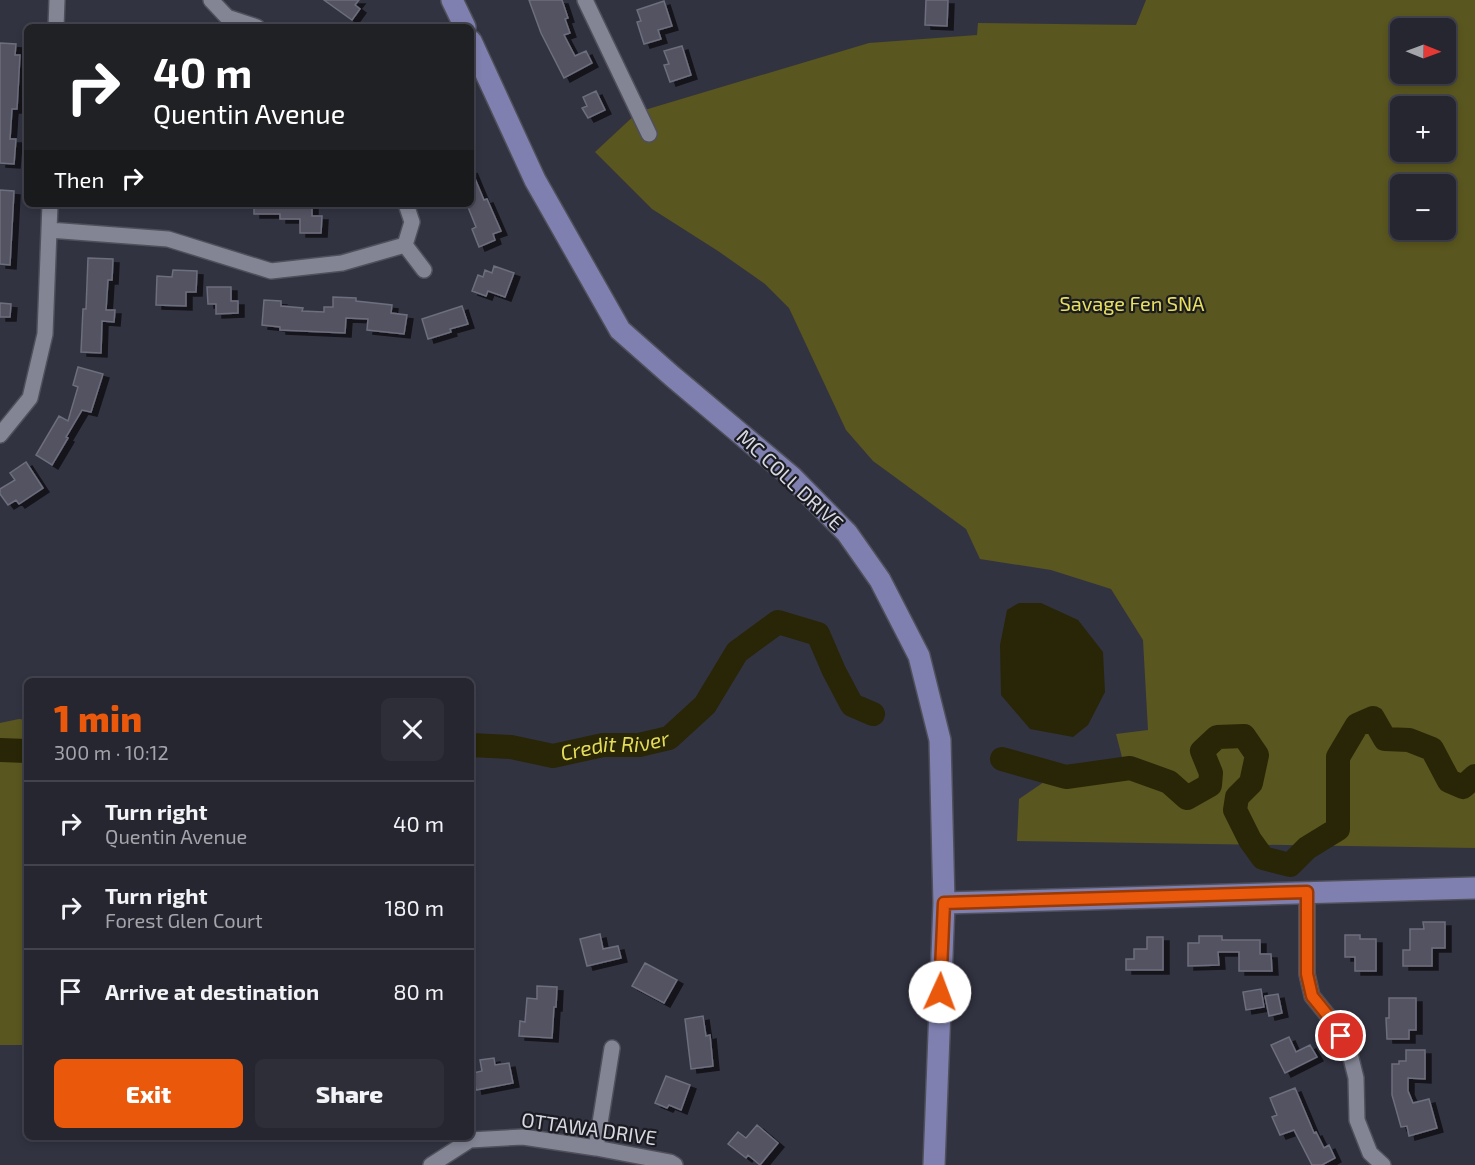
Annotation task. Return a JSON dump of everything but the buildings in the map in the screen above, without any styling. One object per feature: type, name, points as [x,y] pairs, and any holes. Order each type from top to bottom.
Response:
[{"type":"main road","points":[[452,0],[464,24]]},
{"type":"main road","name":"MC COLL DRIVE","points":[[474,48],[535,180],[620,330],[792,477],[848,533],[880,580],[920,656],[940,740],[944,903],[934,1165]]},
{"type":"main road","points":[[944,903],[1475,888]]},
{"type":"street","points":[[56,24],[57,0]]},
{"type":"street","points":[[212,0],[227,17],[249,24]]},
{"type":"street","points":[[585,0],[649,134]]},
{"type":"street","points":[[0,435],[30,398],[45,334],[50,207]]},
{"type":"street","points":[[405,245],[412,222],[407,207]]},
{"type":"street","points":[[49,230],[168,239],[271,271],[342,263],[405,245]]},
{"type":"street","points":[[405,245],[424,270]]},
{"type":"street","points":[[1307,892],[1307,974],[1312,996],[1333,1022],[1349,1050],[1356,1078],[1357,1120],[1370,1153],[1383,1165]]},
{"type":"street","points":[[596,1148],[612,1048]]},
{"type":"street","name":"OTTAWA DRIVE","points":[[474,1140],[523,1137],[596,1148],[670,1162],[675,1165]]},
{"type":"street","name":"OTTAWA DRIVE","points":[[431,1165],[470,1140]]},
{"type":"green space","name":"Savage Fen SNA","points":[[1146,0],[1475,0],[1475,848],[1017,841],[1019,799],[1066,767],[1084,778],[1123,761],[1116,734],[1148,730],[1143,640],[1111,589],[1051,570],[980,559],[966,529],[873,461],[846,430],[789,308],[765,284],[652,209],[595,152],[638,112],[869,43],[977,35],[978,23],[1136,25]]},
{"type":"green space","points":[[24,720],[24,1045],[0,1045],[0,723]]},
{"type":"shaded area","points":[[1019,603],[1041,603],[1078,620],[1103,652],[1105,692],[1088,725],[1073,737],[1030,729],[1001,695],[1000,645],[1007,610]]},
{"type":"waterway","name":"Credit River","points":[[474,745],[511,747],[553,756],[603,745],[639,745],[669,738],[705,705],[737,652],[778,622],[818,634],[852,705],[873,714]]},
{"type":"waterway","name":"Credit River","points":[[1002,759],[1066,777],[1130,768],[1169,782],[1187,798],[1210,785],[1211,773],[1202,751],[1217,737],[1244,736],[1257,755],[1251,783],[1237,797],[1235,810],[1250,840],[1263,858],[1290,865],[1307,848],[1338,829],[1338,757],[1357,725],[1373,718],[1385,739],[1409,740],[1432,749],[1449,781],[1463,787],[1475,776]]},
{"type":"waterway","name":"Credit River","points":[[0,750],[24,751]]},
{"type":"route","points":[[940,992],[944,903],[1307,892],[1307,974],[1312,996],[1341,1036]]}]
